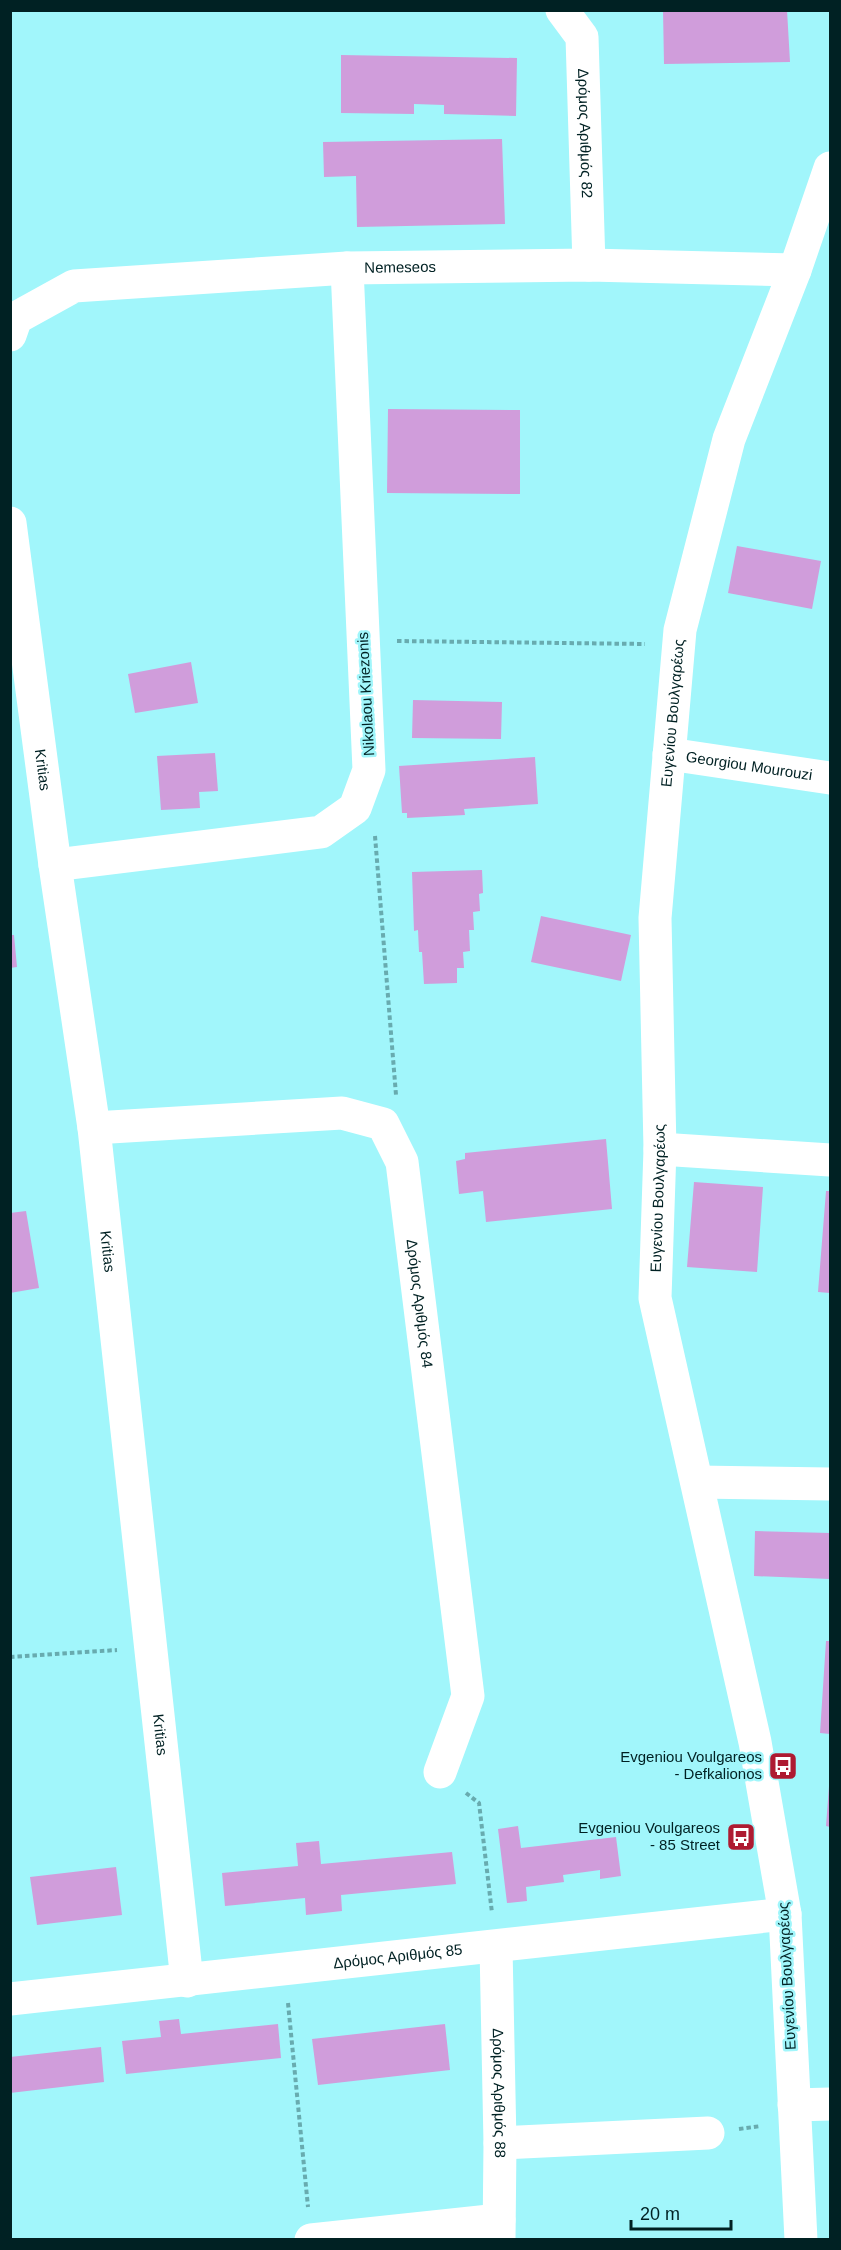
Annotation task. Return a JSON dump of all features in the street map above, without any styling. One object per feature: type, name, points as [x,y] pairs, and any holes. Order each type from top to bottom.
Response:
[{"type":"street","name":"Δρόμος Αριθμός 82","points":[[562,10],[582,37],[589,265]]},
{"type":"street","name":"Ευγενίου Βουλγαρέως","points":[[801,2240],[785,1914],[755,1742],[655,1298],[660,1149],[655,918],[680,630],[729,439],[795,270],[831,168]]},
{"type":"street","name":"Nemeseos","points":[[13,327],[74,285],[347,268],[589,265],[795,270]]},
{"type":"street","name":"Nikolaou Kriezonis","points":[[55,865],[321,832],[355,808],[369,770],[347,268]]},
{"type":"street","name":"Kritias","points":[[10,524],[55,865],[94,1128],[187,1980]]},
{"type":"street","name":"Georgiou Mourouzi","points":[[669,754],[831,778]]},
{"type":"street","name":"Δρόμος Αριθμός 84","points":[[94,1128],[342,1113],[382,1124],[402,1162],[468,1696],[440,1772]]},
{"type":"street","points":[[660,1149],[831,1160]]},
{"type":"street","points":[[696,1482],[831,1484]]},
{"type":"street","name":"Δρόμος Αριθμός 85","points":[[10,1999],[785,1914]]},
{"type":"street","name":"Δρόμος Αριθμός 88","points":[[496,1947],[500,2143],[499,2230]]},
{"type":"street","points":[[794,2114],[831,2104]]},
{"type":"street","points":[[500,2143],[708,2133]]},
{"type":"street","points":[[311,2240],[499,2230]]},
{"type":"path","points":[[363,640],[678,645]]},
{"type":"path","points":[[374,829],[397,1103]]},
{"type":"path","points":[[10,1657],[151,1648]]},
{"type":"path","points":[[440,1772],[479,1803],[496,1947]]},
{"type":"path","points":[[284,1969],[311,2240]]},
{"type":"path","points":[[708,2133],[794,2114]]},
{"type":"building","points":[[663,10],[787,10],[790,62],[664,64]]},
{"type":"building","points":[[341,55],[517,58],[516,116],[444,114],[444,105],[414,104],[414,114],[341,113]]},
{"type":"building","points":[[502,139],[505,224],[357,227],[356,176],[324,177],[323,142]]},
{"type":"building","points":[[388,409],[520,410],[520,494],[387,493]]},
{"type":"building","points":[[737,546],[821,561],[812,609],[728,593]]},
{"type":"building","points":[[191,662],[198,703],[135,713],[128,674]]},
{"type":"building","points":[[413,700],[502,702],[501,739],[412,738]]},
{"type":"building","points":[[215,753],[218,791],[199,792],[200,808],[161,810],[157,756]]},
{"type":"building","points":[[535,757],[538,804],[464,809],[465,815],[407,818],[407,813],[402,813],[399,766]]},
{"type":"building","points":[[482,870],[483,893],[479,894],[480,911],[473,912],[474,930],[469,930],[470,951],[463,952],[464,968],[457,968],[457,983],[424,984],[418,930],[414,931],[412,872]]},
{"type":"building","points":[[541,916],[631,935],[621,981],[531,962]]},
{"type":"building","points":[[10,935],[14,935],[17,967],[10,968]]},
{"type":"building","points":[[606,1139],[612,1209],[486,1222],[483,1191],[459,1194],[456,1161],[465,1159],[465,1153]]},
{"type":"building","points":[[694,1182],[763,1187],[757,1272],[687,1267]]},
{"type":"building","points":[[826,1191],[830,1191],[830,1293],[818,1292]]},
{"type":"building","points":[[26,1211],[39,1288],[10,1293],[10,1213]]},
{"type":"building","points":[[755,1531],[830,1533],[830,1579],[754,1576]]},
{"type":"building","points":[[826,1641],[830,1641],[830,1734],[820,1733]]},
{"type":"building","points":[[830,1786],[830,1827],[826,1826]]},
{"type":"building","points":[[518,1826],[521,1848],[616,1837],[621,1876],[600,1879],[600,1870],[563,1875],[564,1882],[526,1887],[527,1901],[507,1903],[498,1829]]},
{"type":"building","points":[[319,1841],[321,1864],[452,1852],[456,1884],[341,1895],[342,1911],[306,1915],[305,1898],[225,1906],[222,1873],[298,1866],[296,1843]]},
{"type":"building","points":[[116,1867],[122,1915],[37,1925],[30,1877]]},
{"type":"building","points":[[179,2019],[181,2034],[278,2024],[281,2058],[126,2074],[122,2041],[161,2037],[159,2021]]},
{"type":"building","points":[[445,2024],[450,2070],[318,2085],[312,2039]]},
{"type":"building","points":[[101,2047],[104,2082],[10,2093],[10,2057]]},
{"type":"place","name":"Evgeniou Voulgareos - Defkalionos","points":[[783,1766]]},
{"type":"place","name":"Evgeniou Voulgareos - 85 Street","points":[[741,1837]]}]
